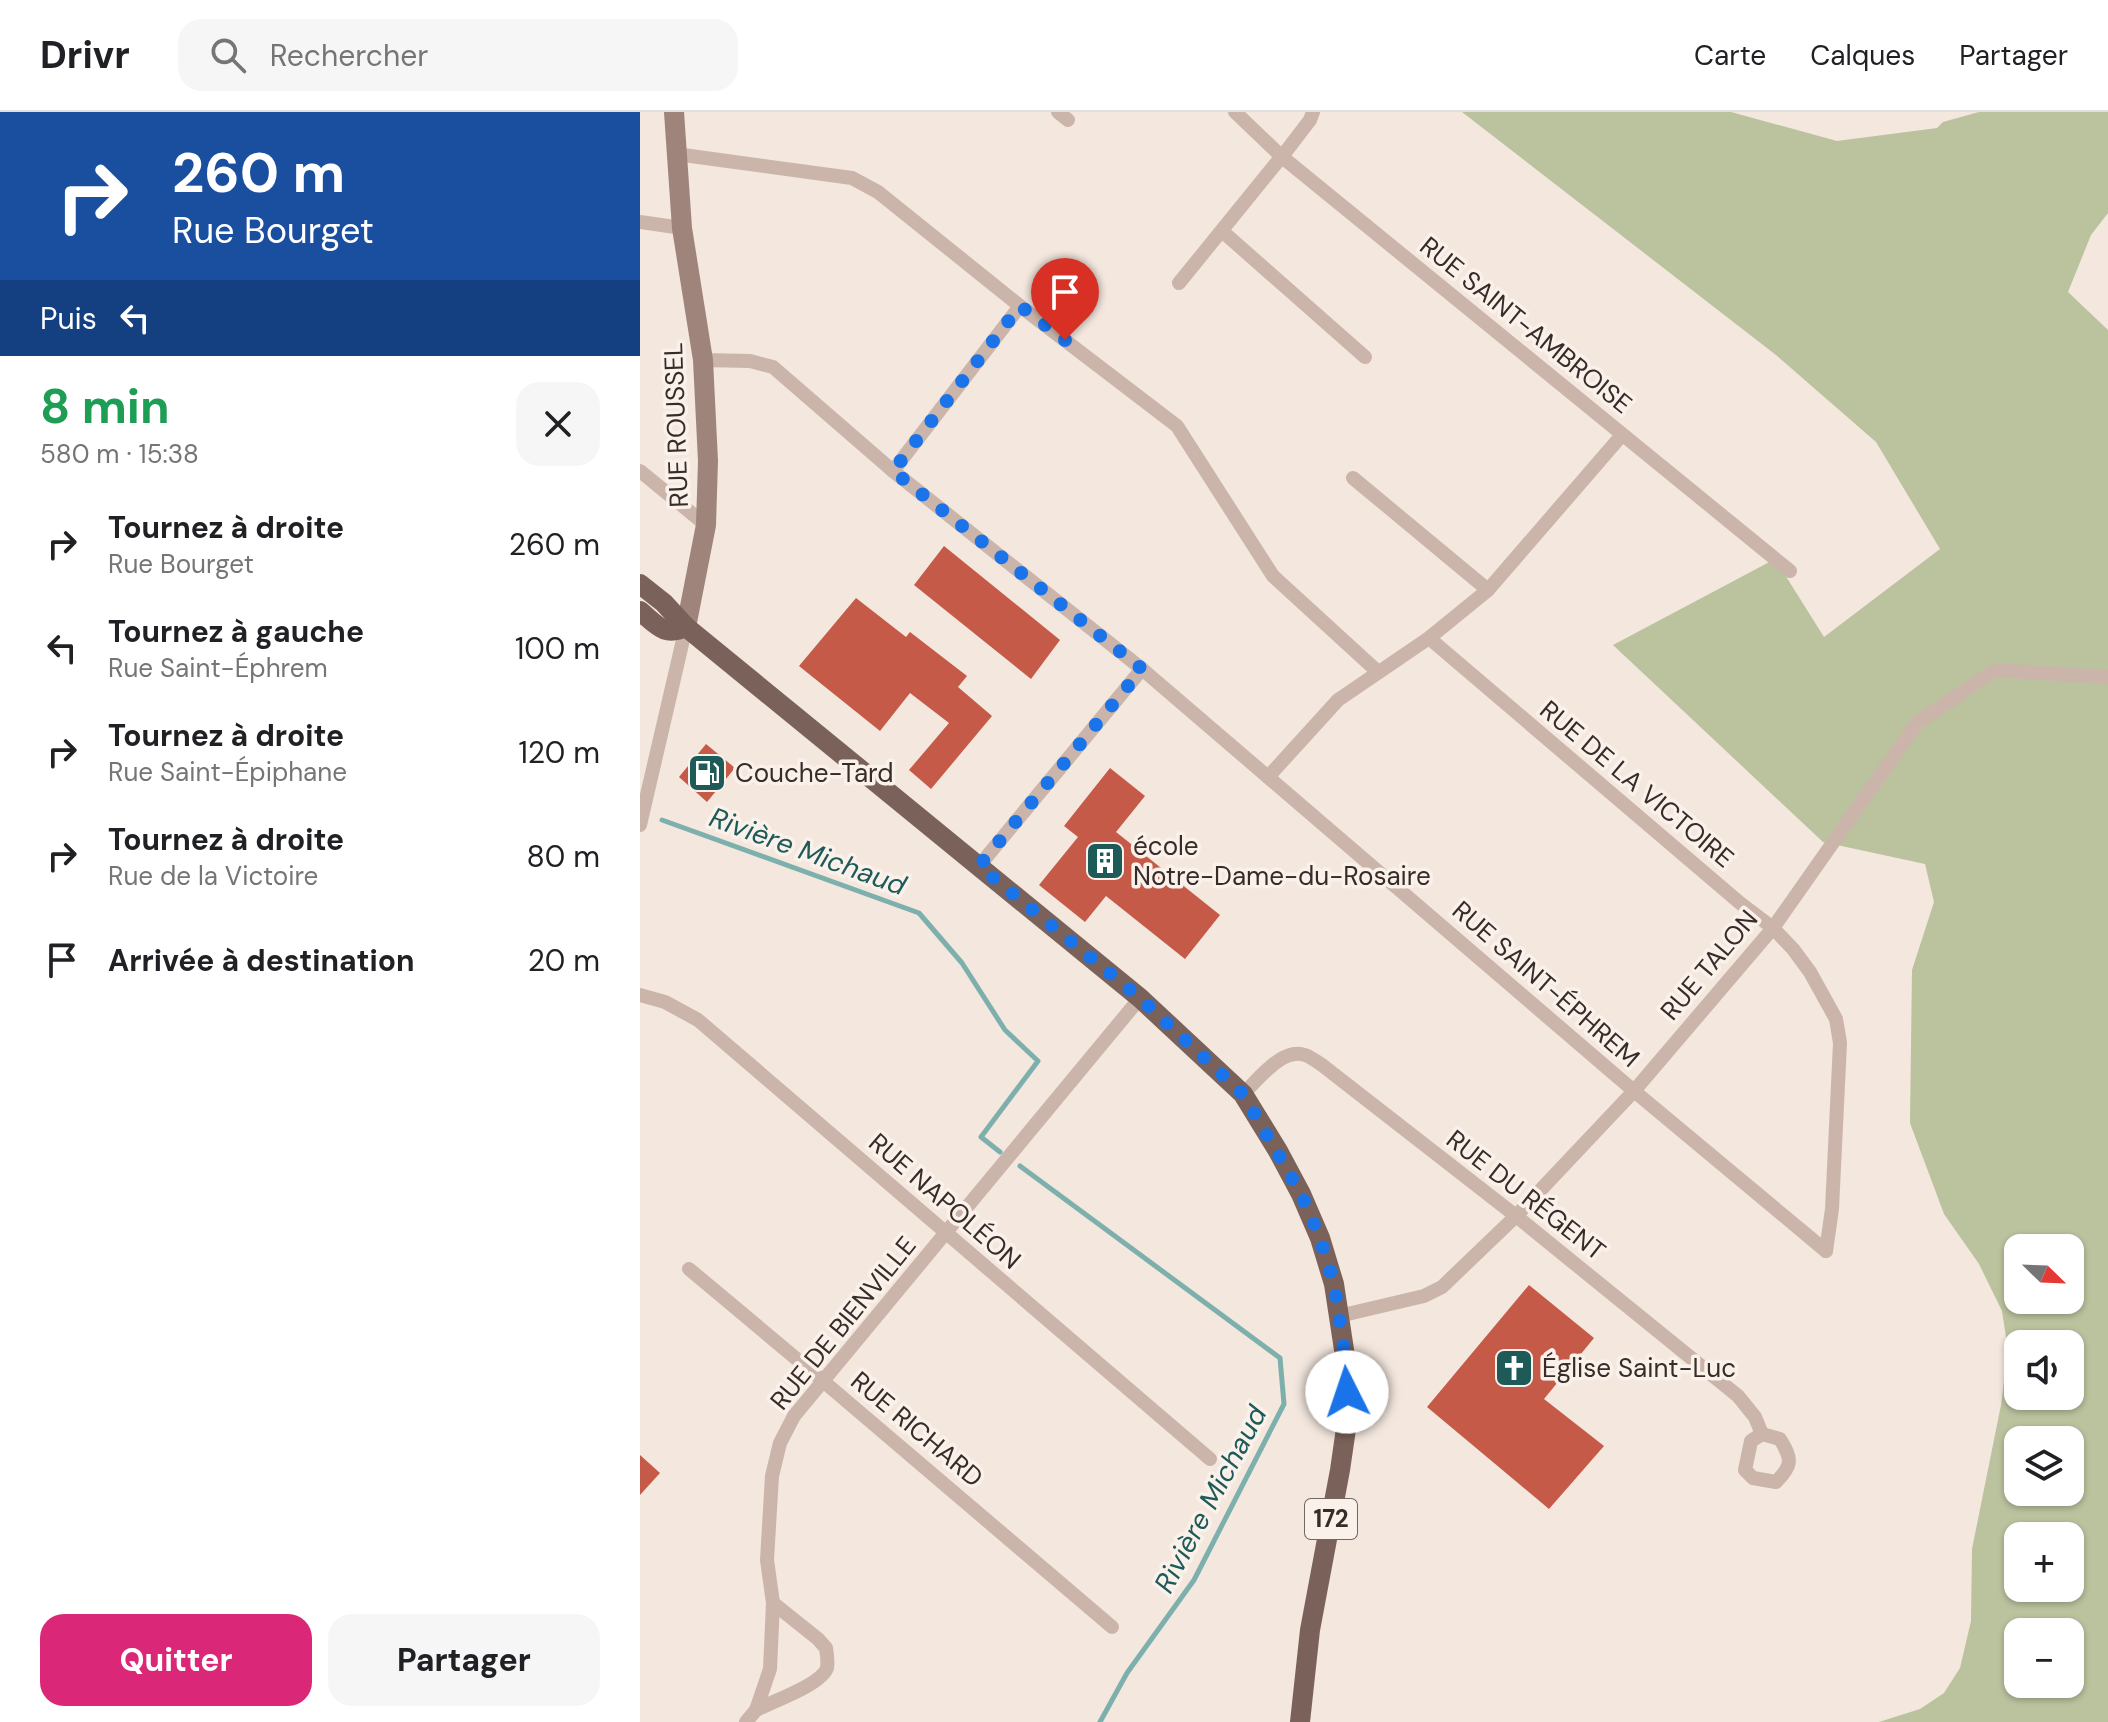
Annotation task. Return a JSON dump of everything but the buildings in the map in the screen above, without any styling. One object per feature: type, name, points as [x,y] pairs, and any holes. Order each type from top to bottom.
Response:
[{"type":"main road","points":[[640,584],[664,603],[686,627],[1140,998],[1243,1094]]},
{"type":"main road","points":[[640,611],[666,631],[686,627]]},
{"type":"main road","name":"172","points":[[1243,1094],[1301,1194],[1320,1238],[1334,1284],[1348,1376],[1347,1422],[1310,1630],[1300,1722]]},
{"type":"street","name":"RUE ROUSSEL","points":[[640,825],[706,525],[708,461],[703,360],[682,228],[674,112]]},
{"type":"street","name":"RUE SAINT-AMBROISE","points":[[1235,112],[1281,156],[1790,571]]},
{"type":"street","points":[[1179,283],[1310,120],[1313,112]]},
{"type":"street","points":[[676,154],[852,178],[878,192],[1177,426],[1273,576],[1378,672]]},
{"type":"street","points":[[640,222],[682,228]]},
{"type":"street","points":[[1222,231],[1365,357]]},
{"type":"street","points":[[893,471],[1020,306]]},
{"type":"street","name":"RUE SAINT-ÉPHREM","points":[[703,360],[750,361],[773,367],[893,471],[1142,669],[1634,1091],[1826,1251]]},
{"type":"street","points":[[1268,777],[1338,700],[1429,638],[1488,590],[1622,435]]},
{"type":"street","points":[[640,471],[706,525]]},
{"type":"street","points":[[1353,478],[1488,590]]},
{"type":"street","name":"RUE DE LA VICTOIRE","points":[[1429,638],[1773,928],[1810,972],[1836,1019],[1840,1043],[1832,1209],[1826,1251]]},
{"type":"street","points":[[979,866],[1142,669]]},
{"type":"street","name":"RUE TALON","points":[[1339,1316],[1424,1296],[1442,1287],[1516,1216],[1634,1091],[1773,928],[1917,723],[1995,670],[2108,677]]},
{"type":"street","name":"RUE NAPOLÉON","points":[[640,995],[665,1002],[698,1020],[1210,1459]]},
{"type":"street","name":"RUE DE BIENVILLE","points":[[751,1716],[770,1669],[773,1603],[767,1560],[774,1460],[794,1416],[1140,998]]},
{"type":"street","name":"RUE DU RÉGENT","points":[[1243,1094],[1277,1062],[1294,1054],[1305,1055],[1322,1065],[1516,1216],[1738,1396],[1755,1417],[1762,1434]]},
{"type":"street","name":"RUE RICHARD","points":[[689,1269],[1112,1627]]},
{"type":"street","name":"RUE DE BIENVILLE","points":[[751,1716],[819,1679],[826,1668],[826,1648],[773,1603]]},
{"type":"green space","points":[[1462,112],[1731,112],[1837,141],[1937,128],[1943,122],[1979,112],[2108,112],[2108,213],[2091,235],[2068,292],[2108,330],[2108,1722],[1879,1722],[1920,1709],[1944,1693],[1960,1668],[1971,1621],[1972,1549],[2004,1381],[2004,1410],[2084,1410],[2084,1330],[2005,1330],[2002,1311],[1979,1264],[1944,1214],[1910,1123],[1912,970],[1934,902],[1925,864],[1823,842],[1613,645],[1775,559],[1824,637],[1940,549],[1876,442],[1776,355]]},
{"type":"waterway","name":"Rivière Michaud","points":[[662,820],[919,913],[962,963],[1005,1030],[1038,1061],[981,1137],[1000,1152]]},
{"type":"waterway","name":"Rivière Michaud","points":[[1020,1166],[1280,1358],[1284,1404],[1194,1580],[1127,1673],[1100,1722]]},
{"type":"place","name":"Couche-Tard","points":[[707,773]]},
{"type":"place","name":"école Notre-Dame-du-Rosaire","points":[[1105,861]]},
{"type":"place","name":"Église Saint-Luc","points":[[1514,1368]]},
{"type":"route","points":[[1065,340],[1020,306],[893,471],[1142,669],[979,866],[1140,998],[1243,1094],[1301,1194],[1320,1238],[1334,1284],[1348,1376],[1347,1392]]}]
